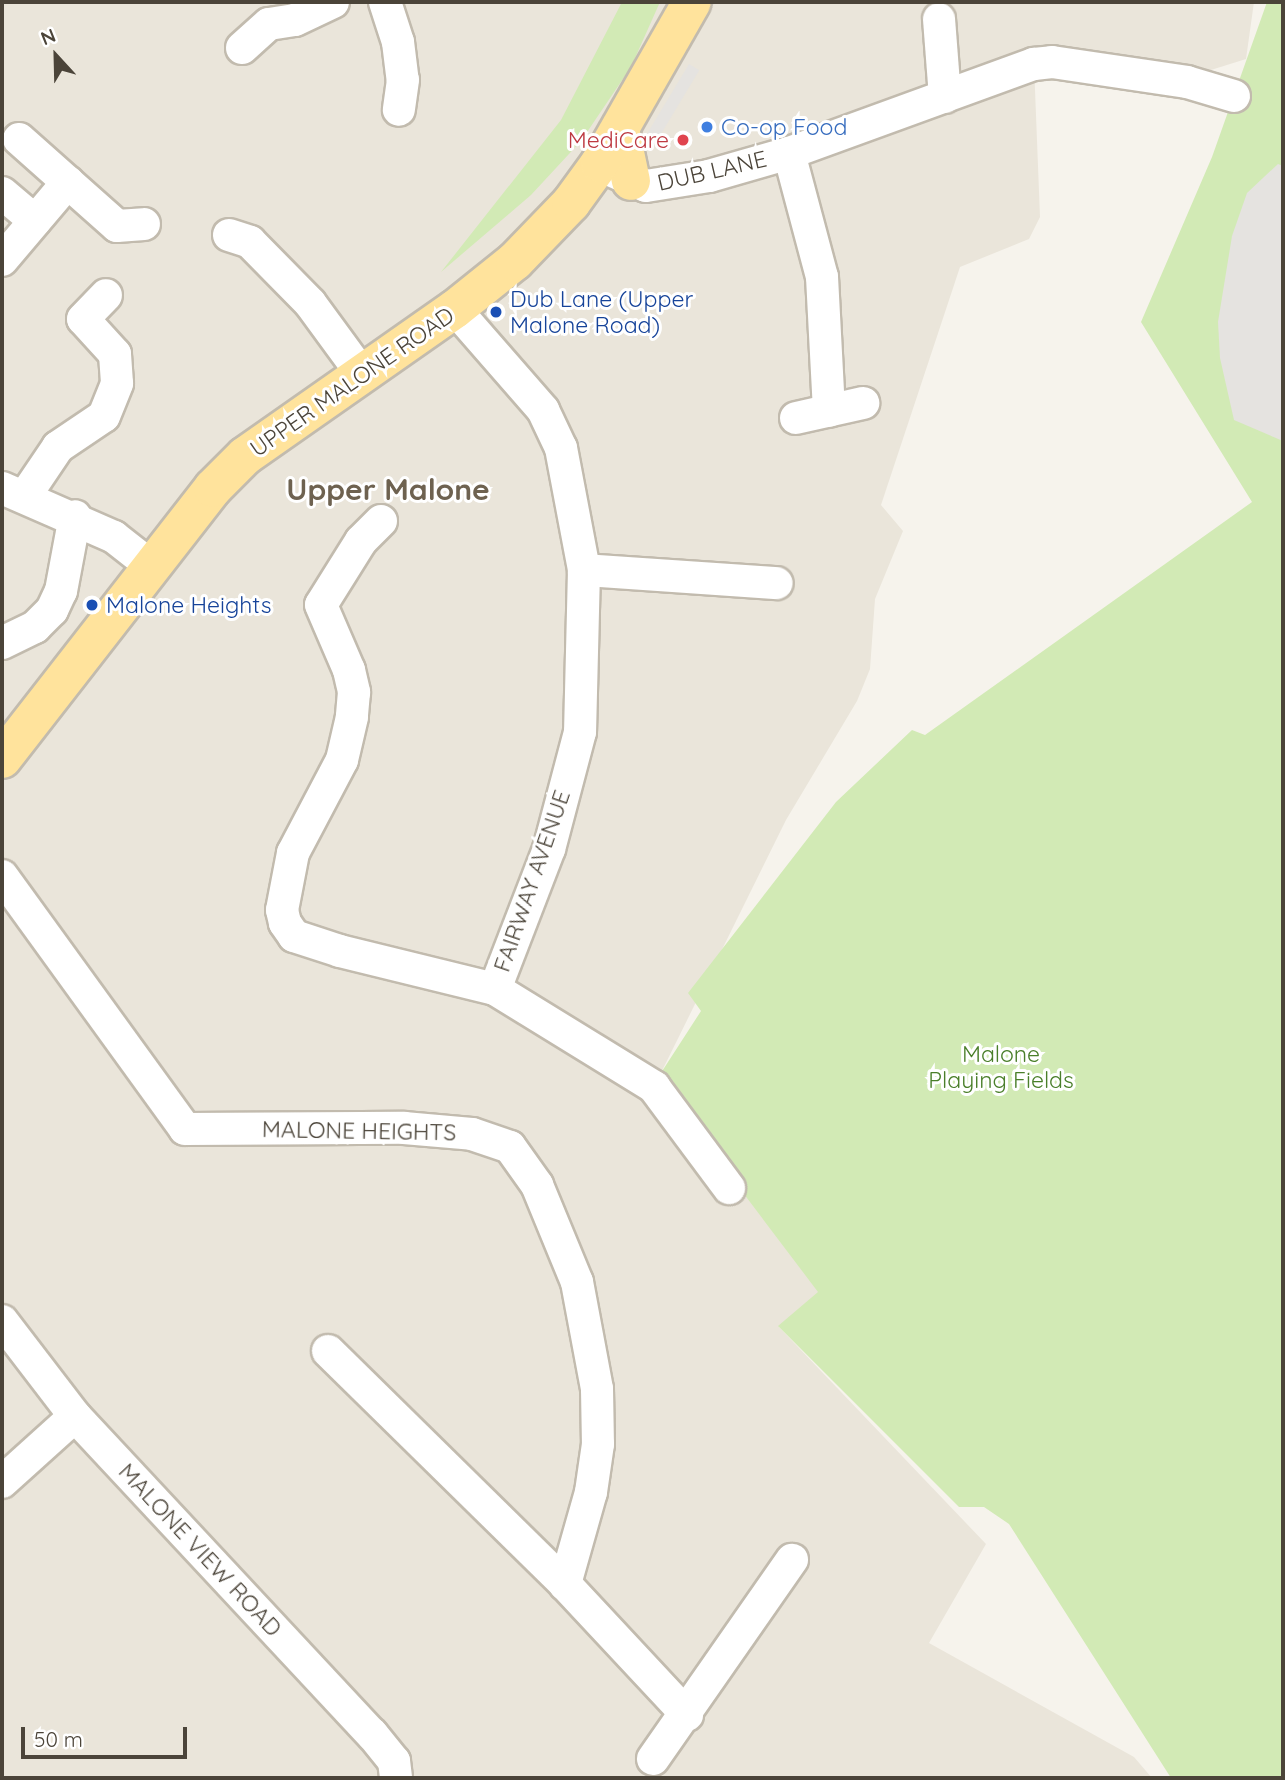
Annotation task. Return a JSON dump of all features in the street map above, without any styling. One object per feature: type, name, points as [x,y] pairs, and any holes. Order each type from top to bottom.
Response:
[{"type":"main road","name":"UPPER MALONE ROAD","points":[[2,759],[213,488],[245,456],[456,309],[515,261],[571,203],[616,172],[620,130],[692,2]]},
{"type":"street","points":[[242,48],[269,24],[295,20],[333,2]]},
{"type":"street","points":[[385,2],[398,42],[403,80],[399,110]]},
{"type":"street","points":[[939,19],[944,97]]},
{"type":"street","name":"DUB LANE","points":[[616,172],[664,185],[789,153],[1034,64],[1052,62],[1187,82],[1234,96]]},
{"type":"street","points":[[19,139],[117,226],[144,223]]},
{"type":"street","points":[[789,153],[822,277],[829,411]]},
{"type":"street","points":[[2,260],[68,182]]},
{"type":"street","points":[[2,194],[35,220]]},
{"type":"street","points":[[229,235],[250,242],[310,303],[362,374]]},
{"type":"street","points":[[106,295],[83,319],[115,354],[117,383],[104,416],[58,447],[13,492],[75,516],[114,537],[151,566]]},
{"type":"street","name":"FAIRWAY AVENUE","points":[[456,309],[544,410],[561,448],[584,570],[580,732],[549,849],[495,989]]},
{"type":"street","points":[[796,418],[863,403]]},
{"type":"street","points":[[2,643],[35,627],[52,610],[61,591],[75,516]]},
{"type":"street","points":[[381,521],[360,541],[321,605],[349,670],[354,692],[352,717],[342,760],[293,853],[282,910],[294,936],[340,951],[495,989],[654,1087],[729,1188]]},
{"type":"street","points":[[584,570],[777,583]]},
{"type":"street","name":"MALONE HEIGHTS","points":[[2,876],[185,1129],[404,1128],[472,1134],[510,1147],[537,1185],[577,1282],[597,1389],[598,1444],[591,1492],[565,1584]]},
{"type":"street","name":"MALONE VIEW ROAD","points":[[2,1321],[75,1416],[372,1734],[394,1761],[396,1778]]},
{"type":"street","points":[[328,1351],[565,1584],[687,1715]]},
{"type":"street","points":[[2,1482],[75,1416]]},
{"type":"street","points":[[653,1759],[687,1715],[792,1560]]},
{"type":"shaded area","points":[[2,2],[1254,2],[1246,59],[1195,75],[1034,64],[1040,217],[1029,239],[960,267],[881,505],[903,531],[875,599],[870,669],[857,701],[786,820],[654,1087],[741,1187],[819,1292],[779,1327],[986,1544],[929,1643],[1134,1757],[1152,1778],[2,1778]]},
{"type":"shaded area","points":[[689,64],[699,70],[652,148],[642,142]]},
{"type":"shaded area","points":[[1278,164],[1283,166],[1283,441],[1234,420],[1220,358],[1218,322],[1232,236],[1247,193]]},
{"type":"green space","points":[[622,2],[660,2],[631,67],[581,141],[531,195],[441,272],[561,120]]},
{"type":"green space","name":"Malone Playing Fields","points":[[1267,2],[1283,2],[1283,1778],[1171,1778],[1009,1524],[984,1507],[959,1507],[778,1326],[818,1292],[657,1079],[701,1011],[688,993],[836,802],[912,730],[925,735],[1252,502],[1141,322],[1212,157]]},
{"type":"place","name":"Co-op Food","points":[[707,127]]},
{"type":"place","name":"MediCare","points":[[683,140]]},
{"type":"place","name":"Dub Lane (Upper Malone Road)","points":[[496,312]]},
{"type":"place","name":"Malone Heights","points":[[92,605]]},
{"type":"district","name":"Upper Malone","points":[[388,489]]}]
